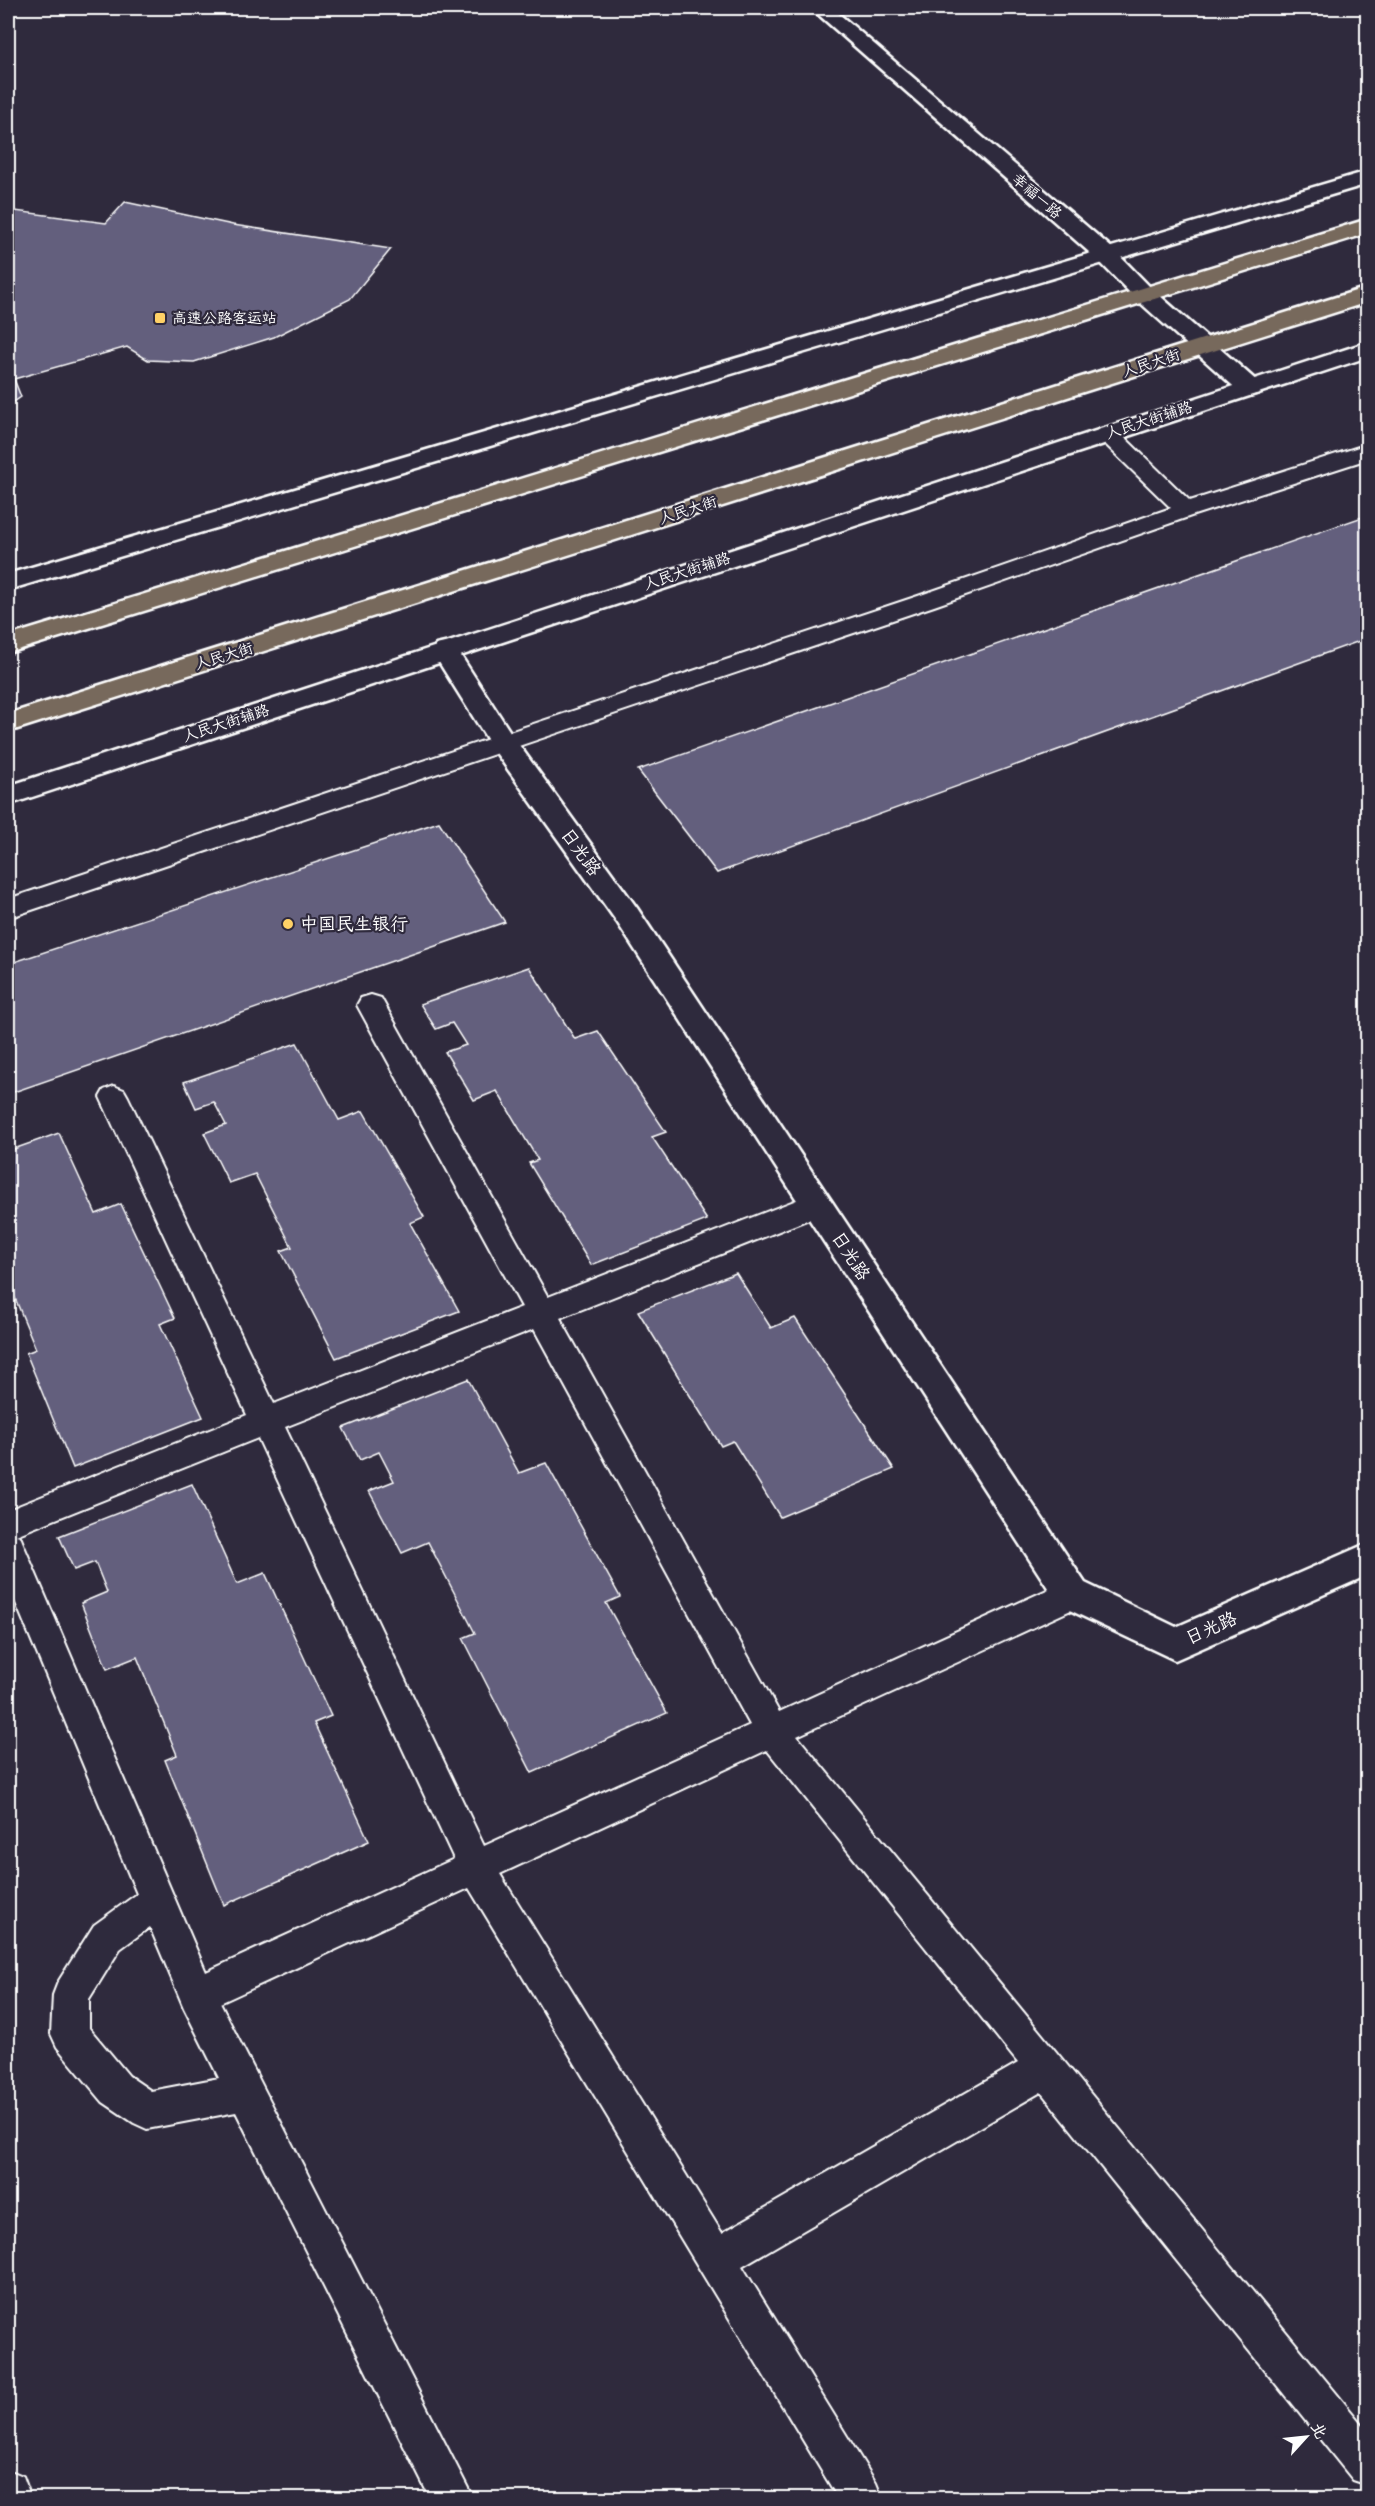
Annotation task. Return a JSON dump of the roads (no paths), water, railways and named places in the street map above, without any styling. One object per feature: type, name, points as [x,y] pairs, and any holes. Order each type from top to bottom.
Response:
[{"type":"main road","name":"幸福一路","points":[[821,8],[1105,255],[1143,293],[1250,387]]},
{"type":"main road","points":[[8,582],[1368,177]]},
{"type":"main road","points":[[8,645],[1143,293],[1368,226]]},
{"type":"main road","name":"人民大街","points":[[8,723],[1368,294]]},
{"type":"main road","name":"人民大街辅路","points":[[8,796],[1368,349]]},
{"type":"main road","name":"日光路","points":[[445,651],[504,744],[627,915],[1072,1594],[1175,1644],[1368,1558]]},
{"type":"lane","points":[[1108,434],[1186,510]]},
{"type":"lane","points":[[8,909],[504,744],[1186,510],[1368,451]]},
{"type":"lane","points":[[371,1005],[772,1731],[1368,2465]]},
{"type":"lane","points":[[114,1097],[476,1867],[861,2499]]},
{"type":"lane","points":[[8,1524],[265,1419],[541,1314],[817,1204]]},
{"type":"lane","points":[[8,1546],[197,1995],[452,2499]]},
{"type":"lane","points":[[197,1995],[1072,1594]]},
{"type":"lane","points":[[157,1900],[107,1937],[71,1995],[70,2034],[116,2089],[147,2110],[246,2092]]},
{"type":"lane","points":[[715,2259],[1046,2068]]},
{"type":"lane","points":[[8,2492],[10,2499]]},
{"type":"place","name":"高速公路客运站","points":[[160,318]]},
{"type":"place","name":"中国民生银行","points":[[288,924]]}]
